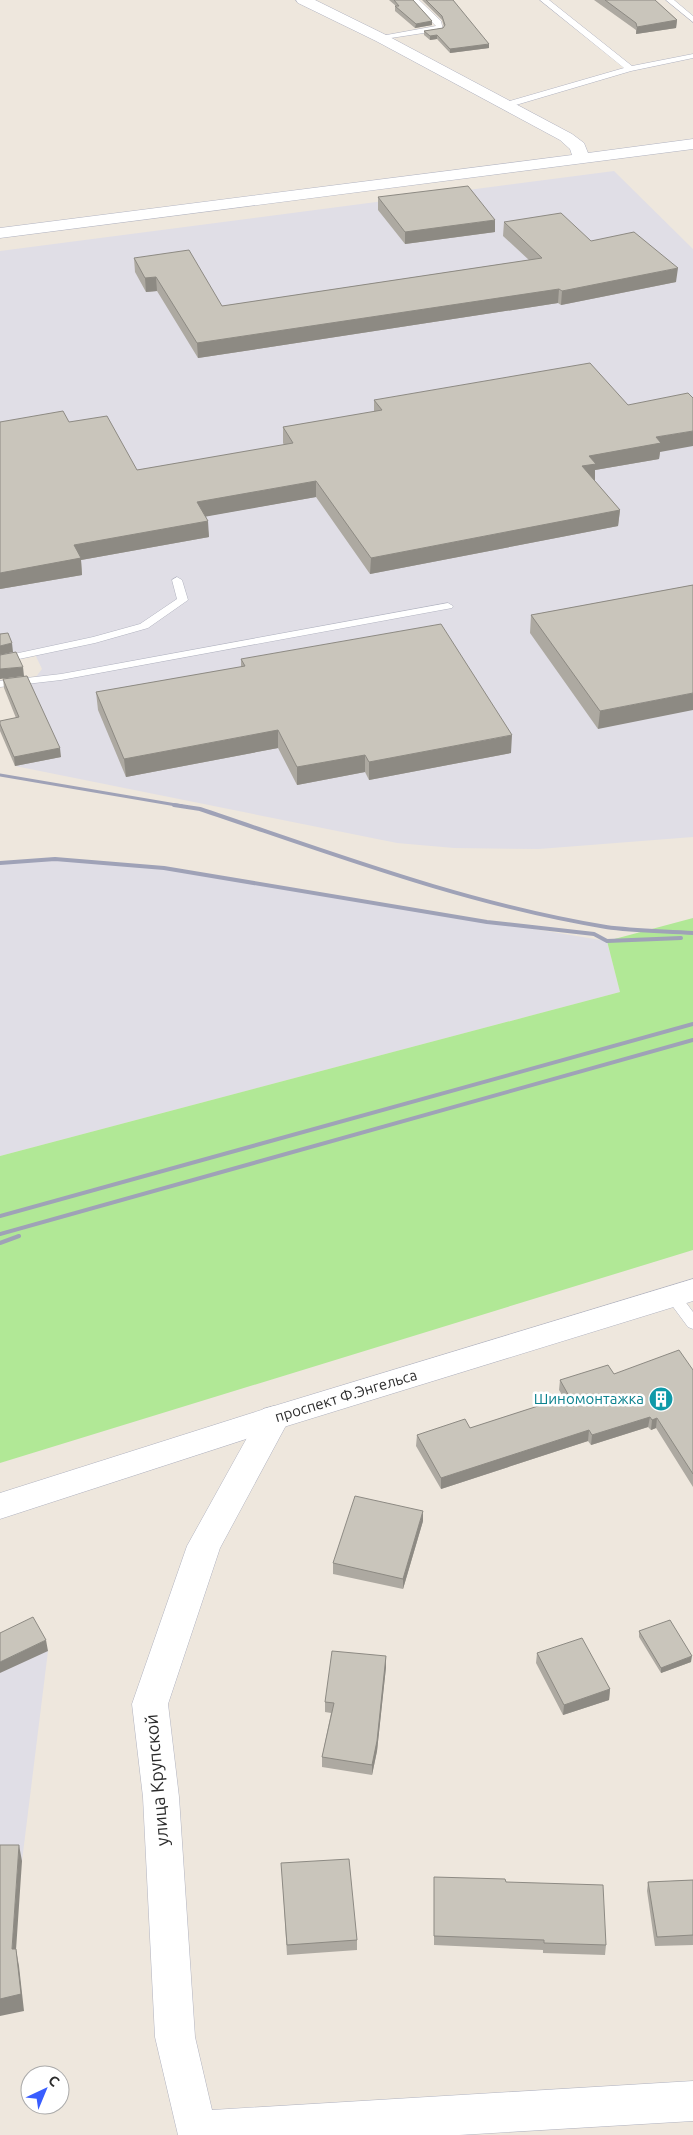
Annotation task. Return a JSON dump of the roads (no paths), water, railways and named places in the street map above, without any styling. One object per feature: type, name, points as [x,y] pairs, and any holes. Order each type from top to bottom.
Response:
[{"type":"street","points":[[303,0],[381,38],[566,137],[578,147],[581,158]]},
{"type":"street","points":[[0,233],[693,144]]},
{"type":"street","name":"проспект Ф.Энгельса","points":[[0,1506],[274,1418],[683,1293]]},
{"type":"street","name":"улица Крупской","points":[[198,2133],[175,2037],[161,1797],[150,1704],[204,1546],[274,1418]]},
{"type":"street","points":[[198,2133],[693,2101]]},
{"type":"lane","points":[[381,38],[440,28],[438,22],[415,0]]},
{"type":"lane","points":[[544,0],[630,69]]},
{"type":"lane","points":[[670,0],[693,20]]},
{"type":"lane","points":[[506,105],[630,69],[693,56]]},
{"type":"lane","points":[[0,660],[95,640],[144,626],[183,600],[177,580]]},
{"type":"lane","points":[[0,684],[61,677],[448,606]]},
{"type":"lane","points":[[683,1293],[693,1323]]},
{"type":"railway","points":[[0,775],[182,806]]},
{"type":"railway","points":[[174,805],[200,809],[350,860],[502,905],[606,927],[693,933]]},
{"type":"railway","points":[[0,863],[55,859],[164,868],[487,922],[594,934],[607,941],[681,938]]},
{"type":"railway","points":[[0,1216],[693,1024]]},
{"type":"railway","points":[[0,1234],[693,1040]]},
{"type":"railway","points":[[0,1243],[19,1236]]},
{"type":"place","name":"Шиномонтажка","points":[[661,1399]]}]
